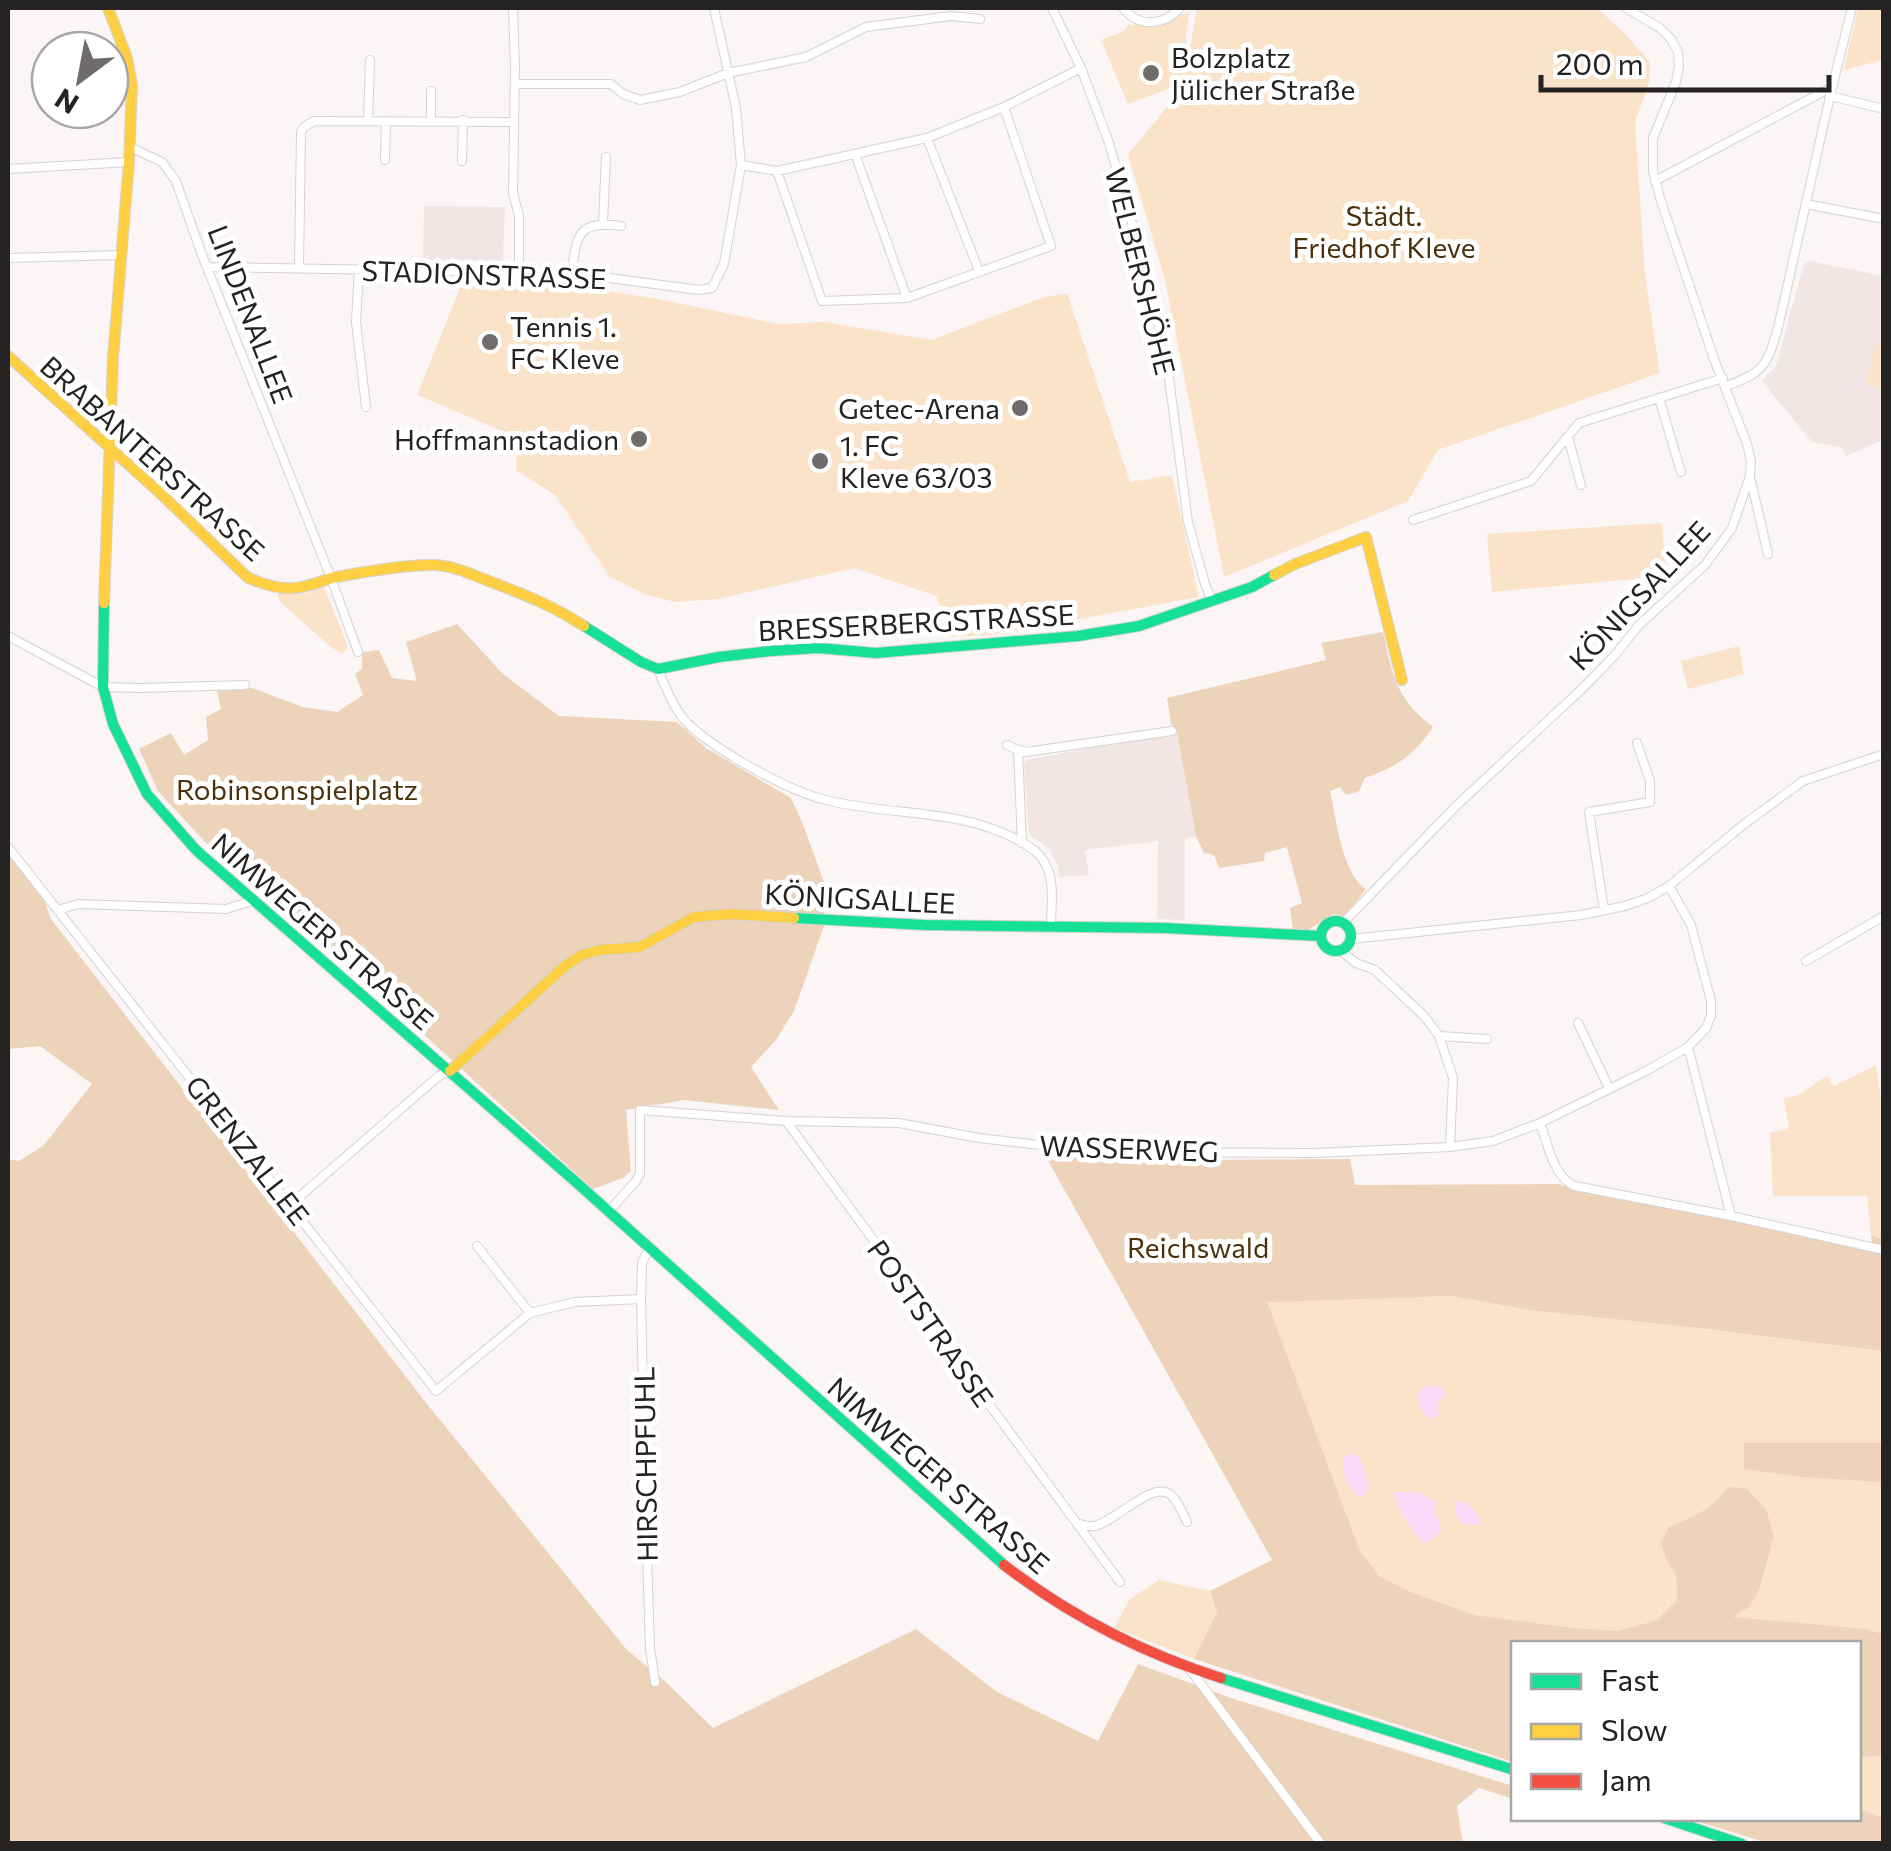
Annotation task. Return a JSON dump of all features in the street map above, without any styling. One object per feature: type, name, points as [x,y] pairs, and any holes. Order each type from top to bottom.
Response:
[{"type":"street","points":[[108,8],[130,72],[130,146]]},
{"type":"street","points":[[513,8],[513,193],[519,216],[519,272]]},
{"type":"street","name":"STADIONSTRASSE","points":[[207,267],[572,273],[699,290],[712,288],[724,264],[741,165],[736,108],[714,8]]},
{"type":"street","name":"WELBERSHÖHE","points":[[1052,8],[1081,68],[1109,144],[1150,285],[1167,363],[1188,522],[1212,601]]},
{"type":"street","points":[[1124,8],[1144,23],[1155,24],[1180,8]]},
{"type":"street","name":"KÖNIGSALLEE","points":[[450,1071],[484,1037],[582,955],[640,947],[694,917],[721,913],[925,925],[1165,928],[1321,936],[1331,922],[1344,923],[1457,805],[1705,565],[1732,528],[1750,476],[1747,444],[1655,181],[1653,138],[1676,82],[1678,52],[1660,28],[1626,8]]},
{"type":"street","points":[[1413,520],[1531,481],[1578,423],[1659,398],[1745,380],[1759,371],[1768,360],[1778,328],[1852,8]]},
{"type":"street","points":[[515,84],[610,84],[640,100],[680,92],[728,73],[806,57],[866,27],[952,16],[980,18]]},
{"type":"street","points":[[368,121],[370,60]]},
{"type":"street","points":[[741,165],[778,170],[927,138],[1004,107],[1081,68]]},
{"type":"street","points":[[1655,181],[1831,91],[1884,109]]},
{"type":"street","points":[[430,120],[431,92]]},
{"type":"street","points":[[778,170],[822,301],[907,298],[1051,246],[1004,107]]},
{"type":"street","points":[[462,162],[463,120]]},
{"type":"street","points":[[300,268],[304,127],[314,121],[514,122]]},
{"type":"street","points":[[385,160],[386,121]]},
{"type":"street","points":[[927,138],[979,270]]},
{"type":"street","name":"NIMWEGER STRASSE","points":[[130,146],[113,358],[103,686],[114,724],[148,794],[196,850],[252,901],[450,1071],[1030,1586],[1105,1631],[1189,1668],[1511,1769]]},
{"type":"street","name":"LINDENALLEE","points":[[130,146],[162,162],[176,181],[358,652]]},
{"type":"street","points":[[855,154],[907,298]]},
{"type":"street","points":[[603,223],[606,157]]},
{"type":"street","points":[[8,169],[129,162]]},
{"type":"street","points":[[1806,204],[1884,219]]},
{"type":"street","points":[[572,273],[581,232],[603,223],[621,226]]},
{"type":"street","points":[[8,258],[120,256]]},
{"type":"street","points":[[359,269],[356,322],[366,407]]},
{"type":"street","name":"BRABANTERSTRASSE","points":[[8,356],[247,576],[270,587],[288,589],[331,578]]},
{"type":"street","points":[[1659,398],[1681,472]]},
{"type":"street","points":[[1568,436],[1581,485]]},
{"type":"street","points":[[1750,476],[1768,554]]},
{"type":"street","name":"BRESSERBERGSTRASSE","points":[[658,669],[771,652],[818,648],[876,652],[1078,636],[1139,626],[1252,586],[1295,564],[1366,537],[1402,680]]},
{"type":"street","points":[[331,578],[433,565],[466,572],[553,606],[658,669],[679,714],[696,732],[794,789],[826,800],[972,821],[1022,843],[1042,856],[1048,869],[1052,886],[1050,927]]},
{"type":"street","points":[[8,636],[103,686],[245,685]]},
{"type":"street","points":[[1007,744],[1026,752],[1172,731]]},
{"type":"street","points":[[1604,910],[1589,812],[1650,802],[1650,781],[1638,742]]},
{"type":"street","points":[[1018,750],[1022,843]]},
{"type":"street","points":[[1351,939],[1581,915],[1626,906],[1669,886],[1743,824],[1803,781],[1884,754]]},
{"type":"street","name":"GRENZALLEE","points":[[8,847],[436,1390],[530,1313]]},
{"type":"street","points":[[1669,886],[1692,925],[1710,1001],[1711,1016],[1706,1028],[1688,1046],[1731,1216]]},
{"type":"street","points":[[58,910],[78,904],[226,909],[252,901]]},
{"type":"street","points":[[1806,961],[1884,916]]},
{"type":"street","points":[[1340,951],[1351,939],[1344,923]]},
{"type":"street","points":[[1321,936],[1329,950],[1340,951],[1356,963],[1376,970],[1425,1016],[1439,1036],[1454,1078],[1450,1147]]},
{"type":"street","points":[[1578,1023],[1609,1088]]},
{"type":"street","points":[[1439,1036],[1488,1038]]},
{"type":"street","name":"WASSERWEG","points":[[608,1212],[640,1173],[640,1110],[786,1121],[898,1124],[1056,1147],[1156,1152],[1314,1153],[1450,1147],[1492,1141],[1540,1123],[1688,1046]]},
{"type":"street","points":[[290,1204],[440,1075],[450,1071]]},
{"type":"street","name":"POSTSTRASSE","points":[[786,1121],[1120,1582]]},
{"type":"street","points":[[1540,1123],[1559,1173],[1575,1186],[1884,1250]]},
{"type":"street","points":[[477,1246],[530,1313],[575,1302],[642,1299]]},
{"type":"street","name":"HIRSCHPFUHL","points":[[649,1248],[642,1263],[642,1299],[646,1549],[655,1682]]},
{"type":"street","points":[[1078,1524],[1092,1526],[1113,1519],[1150,1493],[1164,1491],[1172,1496],[1188,1522]]},
{"type":"street","points":[[1189,1668],[1321,1844]]},
{"type":"street","points":[[1673,1821],[1742,1844]]},
{"type":"shaded area","points":[[424,206],[505,207],[503,261],[423,260]]},
{"type":"shaded area","points":[[1809,261],[1883,276],[1883,440],[1846,456],[1842,447],[1812,442],[1762,381],[1776,366],[1804,264]]},
{"type":"shaded area","points":[[1177,732],[1196,836],[1185,839],[1185,920],[1157,919],[1158,841],[1085,850],[1089,875],[1059,877],[1050,850],[1029,834],[1024,765],[1026,760]]},
{"type":"shaded area","points":[[1441,1386],[1445,1395],[1438,1402],[1433,1419],[1422,1413],[1417,1397],[1420,1389]]},
{"type":"shaded area","points":[[1349,1454],[1359,1456],[1369,1485],[1360,1497],[1351,1490],[1344,1475],[1343,1458]]},
{"type":"shaded area","points":[[1393,1492],[1418,1492],[1436,1502],[1434,1513],[1441,1531],[1424,1543],[1405,1519]]},
{"type":"shaded area","points":[[1454,1500],[1472,1508],[1481,1525],[1461,1524]]},
{"type":"green space","name":"Städt. Friedhof Kleve","points":[[1197,8],[1597,8],[1650,62],[1649,83],[1635,122],[1645,275],[1660,373],[1438,450],[1408,501],[1224,577],[1165,280],[1128,154],[1178,94],[1181,84],[1128,104],[1101,40],[1124,31],[1129,24],[1190,12],[1187,66]]},
{"type":"green space","points":[[1858,8],[1883,8],[1883,60],[1844,70]]},
{"type":"green space","name":"1. FC Kleve 63/03","points":[[474,283],[566,285],[659,299],[778,324],[824,322],[932,340],[1041,298],[1067,293],[1130,482],[1172,475],[1199,597],[993,635],[950,637],[936,596],[854,568],[718,599],[675,602],[644,594],[609,576],[555,495],[516,470],[517,452],[498,442],[503,431],[417,395],[460,288]]},
{"type":"green space","points":[[1875,344],[1883,346],[1883,389],[1866,385]]},
{"type":"green space","points":[[1662,523],[1666,576],[1492,592],[1487,534]]},
{"type":"green space","points":[[324,587],[346,641],[347,649],[342,654],[280,602],[277,593],[304,594]]},
{"type":"green space","name":"Robinsonspielplatz","points":[[457,624],[503,674],[559,716],[677,722],[706,748],[791,798],[826,888],[824,926],[794,1011],[776,1040],[751,1067],[779,1110],[684,1100],[626,1110],[631,1171],[593,1189],[207,844],[158,791],[139,749],[171,733],[184,755],[208,740],[206,717],[221,709],[217,691],[252,688],[303,707],[337,712],[363,695],[355,674],[362,669],[362,652],[379,650],[392,678],[417,681],[406,642]]},
{"type":"green space","points":[[1383,632],[1403,696],[1433,727],[1404,759],[1365,778],[1359,791],[1346,795],[1340,787],[1330,791],[1346,859],[1366,889],[1345,916],[1333,914],[1308,930],[1293,930],[1290,908],[1302,903],[1287,847],[1265,853],[1264,861],[1219,868],[1214,855],[1204,853],[1196,836],[1167,698],[1326,660],[1321,643]]},
{"type":"green space","points":[[1739,646],[1744,674],[1688,689],[1681,661]]},
{"type":"green space","points":[[8,849],[40,888],[51,919],[427,1404],[627,1650],[713,1728],[916,1629],[997,1692],[1098,1741],[1138,1664],[1234,1699],[1511,1785],[1511,1798],[1479,1788],[1457,1806],[1463,1844],[8,1843],[8,1159],[19,1161],[44,1145],[92,1084],[40,1046],[8,1049]]},
{"type":"green space","points":[[1876,1065],[1883,1115],[1883,1239],[1871,1235],[1867,1196],[1773,1196],[1770,1133],[1789,1128],[1784,1099],[1798,1095],[1827,1076],[1834,1086]]},
{"type":"green space","name":"Reichswald","points":[[1046,1157],[1350,1159],[1355,1185],[1557,1184],[1809,1236],[1872,1244],[1871,1235],[1883,1239],[1883,1351],[1529,1310],[1453,1296],[1267,1302],[1360,1551],[1379,1576],[1475,1615],[1618,1631],[1657,1620],[1677,1600],[1676,1575],[1661,1542],[1669,1526],[1702,1511],[1728,1487],[1747,1489],[1766,1509],[1774,1536],[1759,1590],[1749,1607],[1733,1617],[1866,1629],[1883,1634],[1883,1755],[1861,1758],[1861,1641],[1511,1641],[1511,1761],[1194,1659],[1217,1612],[1210,1591],[1272,1560]]},
{"type":"green space","points":[[1453,1296],[1529,1310],[1883,1351],[1883,1634],[1866,1629],[1731,1617],[1729,1487],[1702,1511],[1669,1526],[1661,1541],[1676,1575],[1677,1600],[1657,1620],[1618,1631],[1475,1615],[1379,1576],[1360,1551],[1266,1301]],"holes":[[[1393,1492],[1418,1492],[1436,1502],[1424,1543],[1405,1520]]]},
{"type":"green space","points":[[1744,1443],[1883,1443],[1883,1482],[1744,1469]]},
{"type":"green space","points":[[1159,1580],[1210,1591],[1217,1612],[1194,1659],[1114,1628],[1129,1600]]},
{"type":"green space","points":[[1883,1755],[1883,1818],[1861,1810],[1861,1758]]},
{"type":"green space","points":[[1861,1810],[1883,1818],[1883,1843],[1768,1843],[1696,1821],[1861,1821]]},
{"type":"traffic: fast","points":[[584,626],[658,669],[771,651],[818,648],[876,653],[1078,636],[1139,626],[1252,587],[1274,575]]},
{"type":"traffic: fast","points":[[104,603],[103,687],[113,724],[147,794],[196,850],[577,1183],[1004,1565]]},
{"type":"traffic: fast","points":[[794,918],[1321,936]]},
{"type":"traffic: fast","points":[[1336,921],[1347,925],[1351,936],[1347,947],[1336,951],[1325,947],[1321,936],[1325,925],[1336,921]]},
{"type":"traffic: fast","points":[[1221,1678],[1511,1769]]},
{"type":"traffic: fast","points":[[1673,1821],[1742,1844]]},
{"type":"traffic: slow","points":[[104,603],[113,358],[132,85],[127,58],[108,8]]},
{"type":"traffic: slow","points":[[8,356],[247,577],[291,588],[386,569],[443,566],[529,597],[584,626]]},
{"type":"traffic: slow","points":[[1274,575],[1366,537],[1402,680]]},
{"type":"traffic: slow","points":[[450,1071],[582,955],[640,947],[694,917],[732,914],[794,918]]},
{"type":"traffic: jam","points":[[1004,1565],[1055,1601],[1108,1631],[1221,1678]]},
{"type":"place","name":"Bolzplatz Jülicher Straße","points":[[1151,73]]},
{"type":"place","name":"Tennis 1. FC Kleve","points":[[490,342]]},
{"type":"place","name":"Getec-Arena","points":[[1020,408]]},
{"type":"place","name":"Hoffmannstadion","points":[[639,439]]},
{"type":"place","name":"1. FC Kleve 63/03","points":[[820,461]]}]
